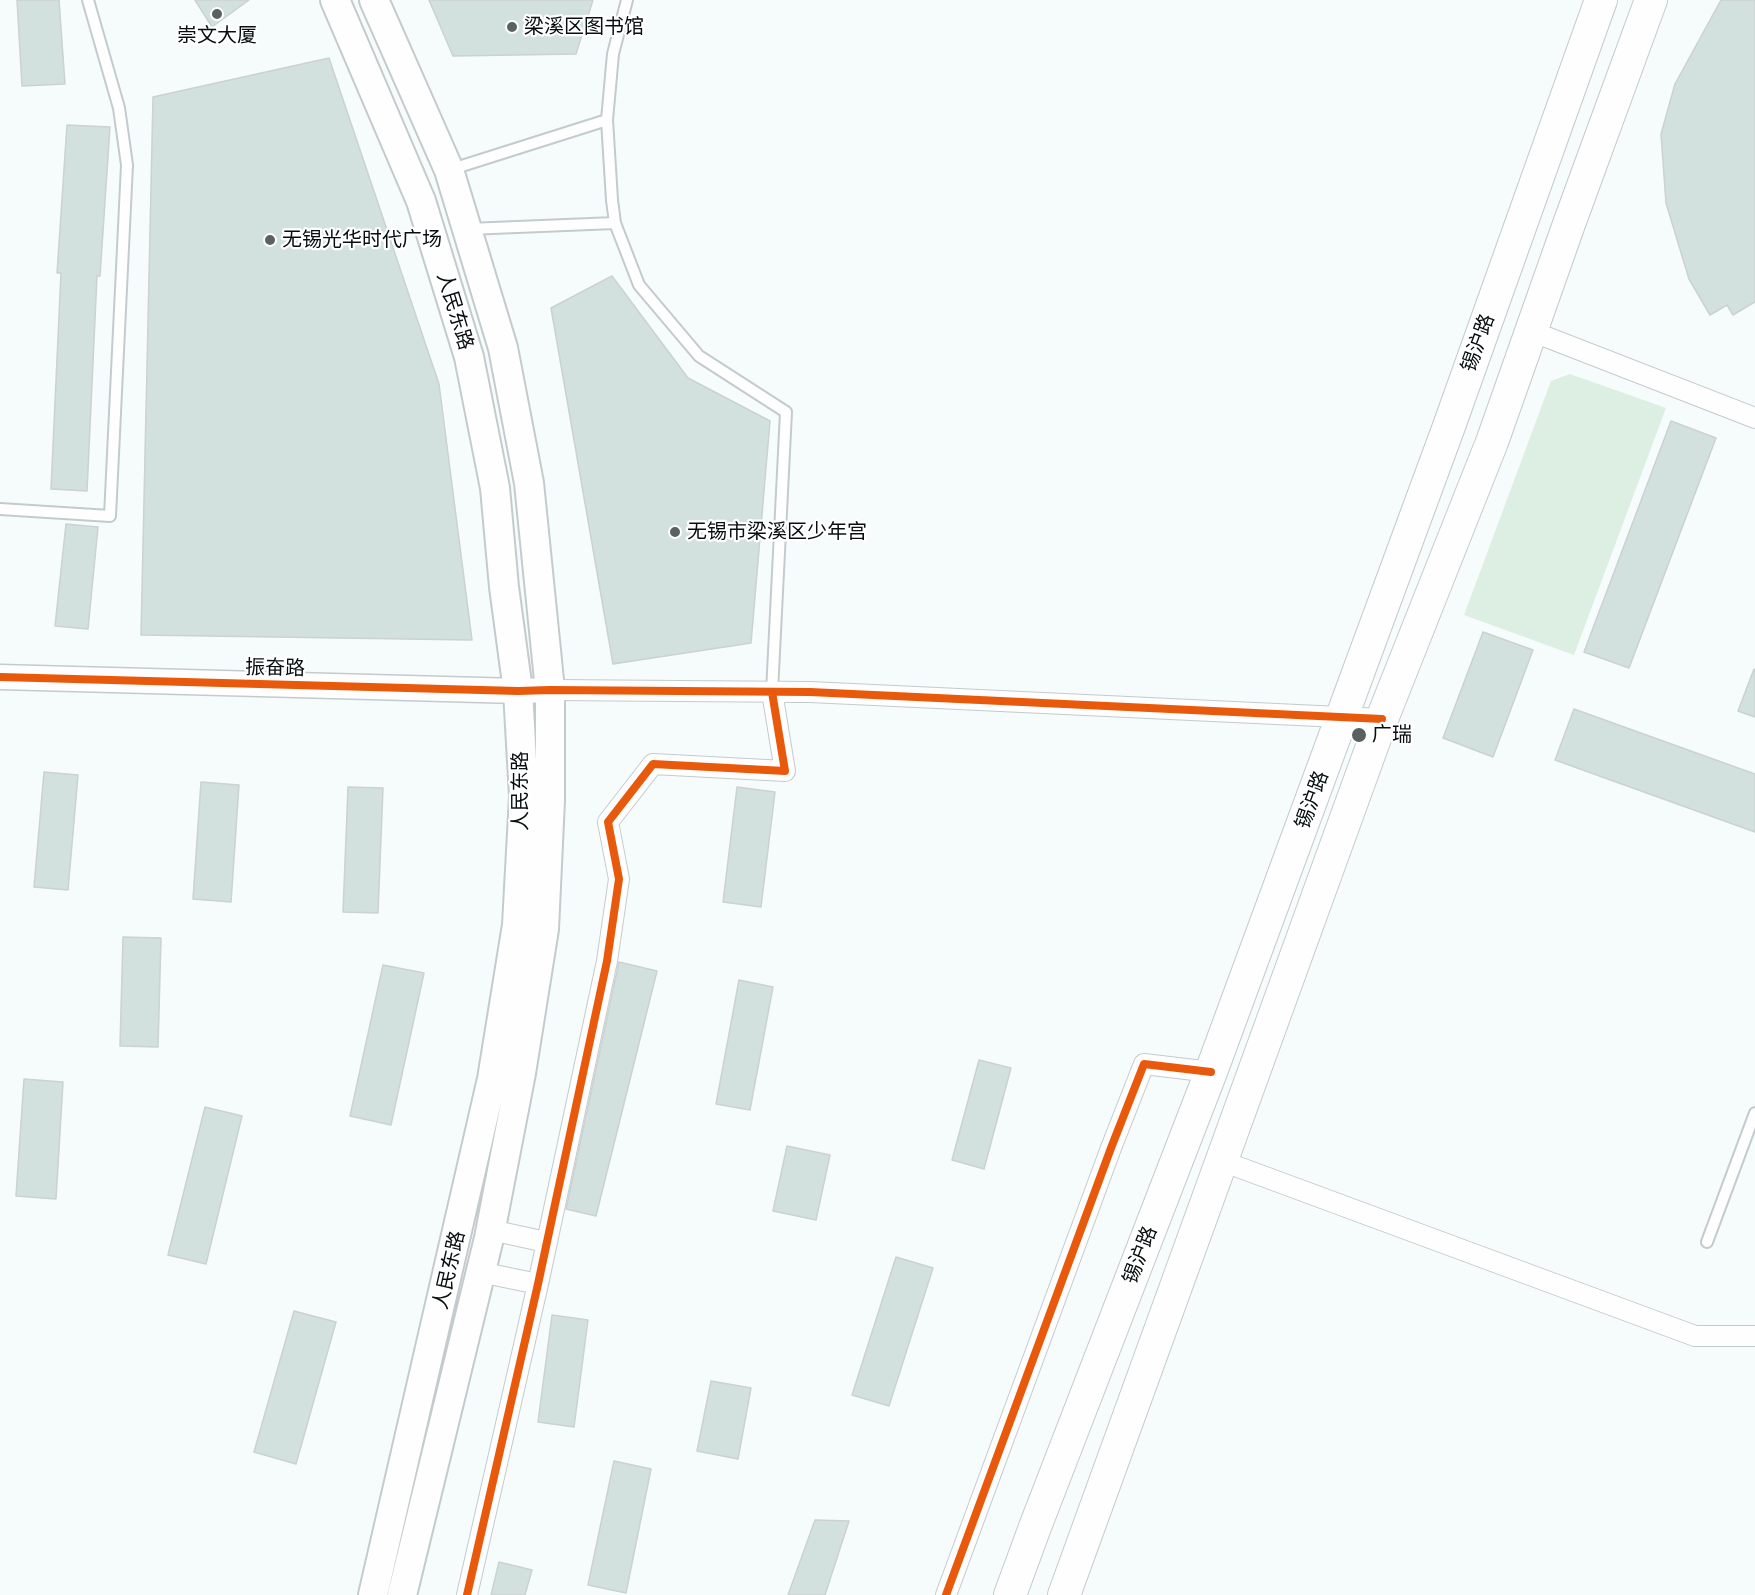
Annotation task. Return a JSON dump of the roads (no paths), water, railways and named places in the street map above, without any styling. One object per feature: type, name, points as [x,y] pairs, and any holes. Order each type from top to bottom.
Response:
[{"type":"main road","name":"人民东路","points":[[335,0],[421,201],[469,357],[495,488],[504,587],[518,691],[524,796],[517,926],[492,1079],[373,1595]]},
{"type":"main road","name":"人民东路","points":[[374,0],[450,170],[503,348],[529,483],[550,690],[550,800],[544,930],[522,1073],[490,1230],[402,1595]]},
{"type":"main road","name":"锡沪路","points":[[1010,1595],[1211,1072],[1342,718],[1601,0]]},
{"type":"main road","name":"锡沪路","points":[[1064,1595],[1382,719],[1492,442],[1651,0]]},
{"type":"street","points":[[1531,331],[1755,418]]},
{"type":"street","name":"振奋路","points":[[0,677],[550,690]]},
{"type":"street","points":[[550,690],[810,692],[1382,719]]},
{"type":"street","points":[[466,1595],[607,961],[619,879],[608,822],[653,764],[785,771],[772,692]]},
{"type":"street","points":[[946,1595],[1144,1064],[1211,1072]]},
{"type":"street","points":[[1222,1161],[1695,1336],[1755,1336]]},
{"type":"street","points":[[490,1230],[546,1242]]},
{"type":"street","points":[[480,1272],[537,1284]]},
{"type":"lane","points":[[0,509],[110,516],[128,165],[118,108],[88,0]]},
{"type":"lane","points":[[627,0],[613,54],[607,120],[615,223],[639,285],[699,356],[786,412],[772,692]]},
{"type":"lane","points":[[450,170],[607,120]]},
{"type":"lane","points":[[468,229],[615,223]]},
{"type":"lane","points":[[1707,1242],[1755,1113]]},
{"type":"place","name":"崇文大厦","points":[[217,14]]},
{"type":"place","name":"梁溪区图书馆","points":[[512,27]]},
{"type":"place","name":"无锡光华时代广场","points":[[270,240]]},
{"type":"place","name":"无锡市梁溪区少年宫","points":[[675,532]]},
{"type":"place","name":"广瑞","points":[[1359,735]]}]
